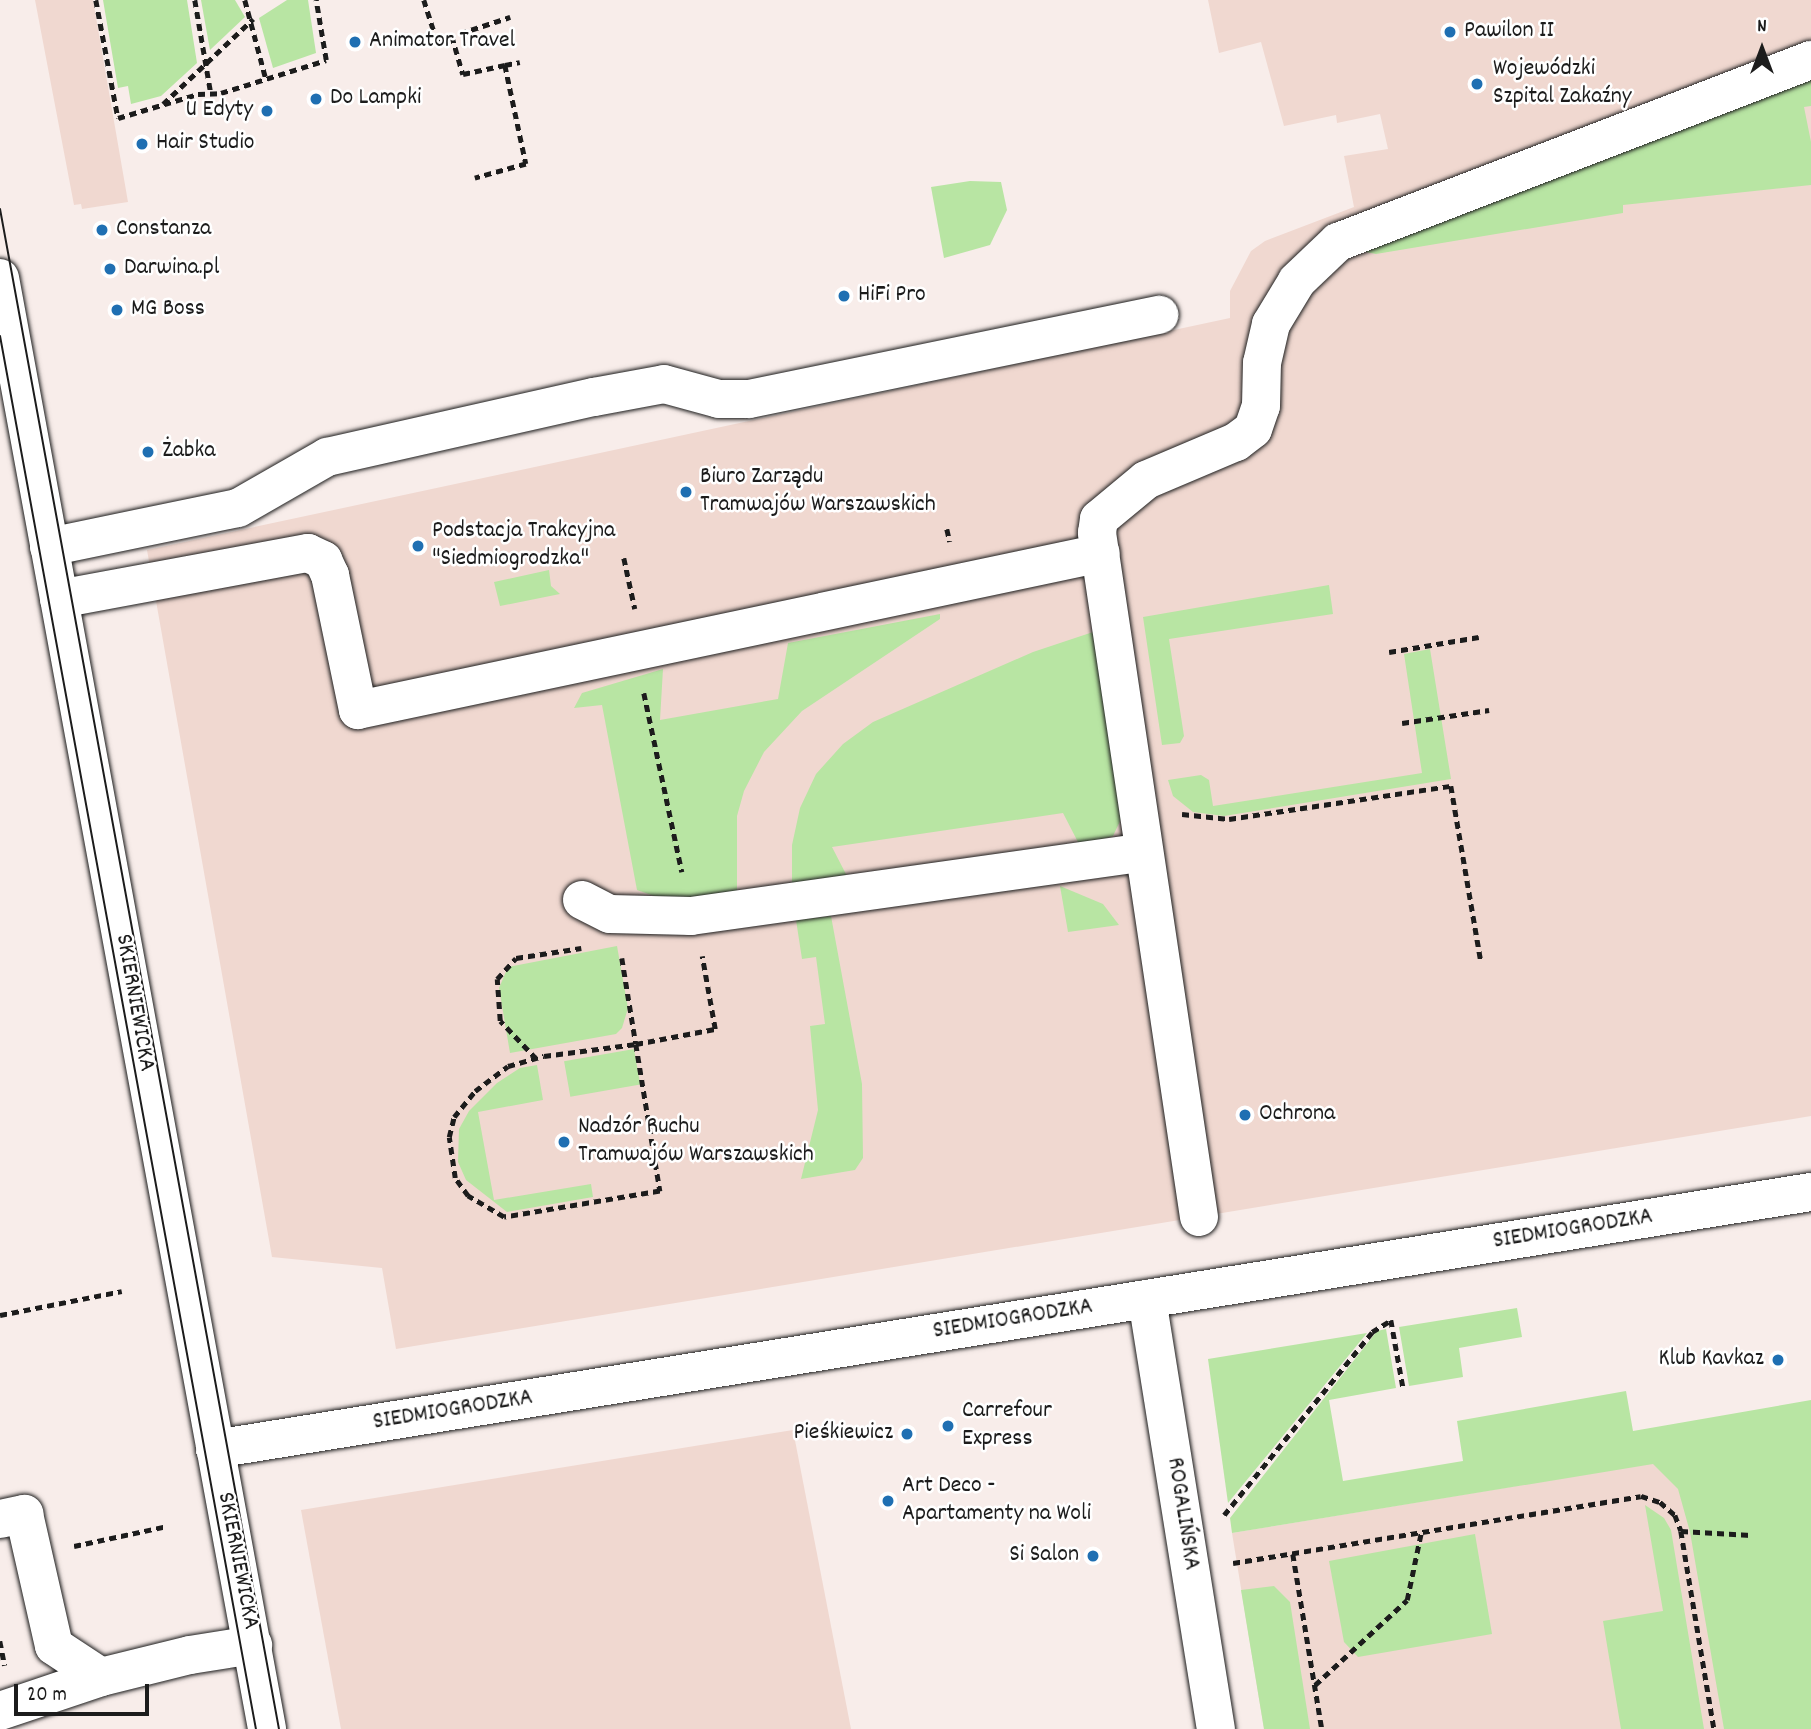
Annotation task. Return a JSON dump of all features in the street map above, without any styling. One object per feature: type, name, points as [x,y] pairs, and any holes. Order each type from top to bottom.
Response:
[{"type":"street","points":[[1199,1217],[1097,527],[1112,506],[1168,467],[1236,442],[1253,429],[1261,405],[1262,363],[1271,324],[1303,273],[1338,242],[1811,60]]},
{"type":"street","name":"SKIERNIEWICKA","points":[[0,278],[13,422],[49,547],[267,1729]]},
{"type":"street","points":[[49,547],[238,508],[330,456],[594,397],[664,384],[719,399],[749,399],[1160,315]]},
{"type":"street","points":[[59,599],[308,553],[323,560],[330,575],[358,709],[1101,553]]},
{"type":"street","points":[[582,900],[592,909],[610,914],[691,916],[1144,852]]},
{"type":"street","name":"SIEDMIOGRODZKA","points":[[215,1449],[1811,1192]]},
{"type":"street","name":"ROGALIŃSKA","points":[[1147,1299],[1216,1729]]},
{"type":"street","points":[[0,1519],[24,1514],[54,1646],[101,1677]]},
{"type":"street","points":[[0,1712],[101,1677],[190,1655],[253,1645]]},
{"type":"path","points":[[96,0],[118,118],[162,104],[266,79],[326,60],[316,0]]},
{"type":"path","points":[[195,0],[211,94]]},
{"type":"path","points":[[245,0],[253,19],[266,79]]},
{"type":"path","points":[[425,0],[437,41],[510,16]]},
{"type":"path","points":[[162,104],[253,19]]},
{"type":"path","points":[[452,36],[463,74],[520,62]]},
{"type":"path","points":[[475,177],[526,164],[505,65]]},
{"type":"path","points":[[1389,652],[1479,636]]},
{"type":"path","points":[[1402,723],[1489,709]]},
{"type":"path","points":[[1174,809],[1195,818],[1229,819],[1451,786],[1481,962]]},
{"type":"path","points":[[536,1059],[500,1021],[497,979],[516,958],[594,947]]},
{"type":"path","points":[[660,1191],[504,1217],[468,1196],[452,1166],[449,1137],[454,1117],[475,1091],[508,1066],[715,1028],[701,951]]},
{"type":"path","points":[[0,1315],[122,1291]]},
{"type":"path","points":[[1219,1521],[1371,1332],[1391,1320],[1403,1387]]},
{"type":"path","points":[[1237,1563],[1641,1496],[1660,1502],[1675,1515],[1681,1531],[1714,1729]]},
{"type":"path","points":[[60,1549],[167,1526]]},
{"type":"path","points":[[1681,1531],[1751,1535]]},
{"type":"path","points":[[1315,1685],[1407,1600],[1421,1533]]},
{"type":"path","points":[[1293,1554],[1322,1729]]},
{"type":"shaded area","points":[[35,0],[93,0],[128,202],[82,209],[81,204],[74,205]]},
{"type":"shaded area","points":[[1208,0],[1811,0],[1811,1116],[396,1349],[382,1268],[272,1257],[147,550],[1230,318],[1230,291],[1251,251],[1265,241],[1354,207],[1344,156],[1388,149],[1380,114],[1337,123],[1336,115],[1284,126],[1261,42],[1219,53]]},
{"type":"shaded area","points":[[793,1430],[851,1729],[341,1729],[301,1510]]},
{"type":"shaded area","points":[[1811,1437],[1811,1729],[1264,1729],[1232,1533]]},
{"type":"green space","points":[[103,0],[187,0],[197,63],[161,96],[131,104],[128,86],[118,88]]},
{"type":"green space","points":[[201,0],[235,0],[245,17],[210,50]]},
{"type":"green space","points":[[287,0],[308,0],[316,53],[273,68],[259,18]]},
{"type":"green space","points":[[1811,76],[1811,106],[1804,107],[1811,142],[1811,185],[1623,205],[1623,213],[1376,254],[1361,251]]},
{"type":"green space","points":[[970,181],[1001,182],[1007,210],[990,245],[944,258],[931,187]]},
{"type":"green space","points":[[549,570],[551,586],[560,594],[500,606],[494,582]]},
{"type":"green space","points":[[1329,585],[1333,614],[1169,639],[1184,736],[1180,743],[1162,745],[1143,617]]},
{"type":"green space","points":[[940,614],[940,619],[802,711],[764,752],[744,791],[737,816],[737,895],[677,904],[637,890],[602,705],[574,708],[582,693],[663,669],[660,720],[778,699],[788,643]]},
{"type":"green space","points":[[1096,631],[1123,815],[1113,836],[1080,846],[1063,813],[832,847],[849,880],[792,888],[792,845],[800,808],[816,774],[843,744],[873,722],[1033,652]]},
{"type":"green space","points":[[1430,649],[1451,779],[1224,816],[1193,812],[1173,796],[1168,780],[1201,775],[1209,780],[1213,806],[1422,773],[1404,654]]},
{"type":"green space","points":[[1060,886],[1103,904],[1119,925],[1068,932]]},
{"type":"green space","points":[[831,916],[862,1084],[863,1158],[855,1170],[801,1179],[818,1110],[810,1026],[825,1024],[816,957],[802,959],[796,920]]},
{"type":"green space","points":[[617,946],[628,1008],[622,1028],[616,1034],[510,1053],[499,988],[508,967]]},
{"type":"green space","points":[[634,1049],[640,1084],[570,1097],[564,1061]]},
{"type":"green space","points":[[537,1065],[543,1100],[478,1112],[494,1200],[591,1184],[593,1197],[507,1212],[466,1180],[458,1162],[459,1129],[469,1111],[497,1083],[520,1068]]},
{"type":"green space","points":[[1517,1308],[1522,1337],[1459,1348],[1463,1377],[1409,1386],[1399,1327]]},
{"type":"green space","points":[[1386,1329],[1396,1388],[1329,1400],[1343,1481],[1463,1461],[1457,1421],[1626,1391],[1633,1431],[1811,1400],[1811,1729],[1724,1729],[1690,1532],[1678,1489],[1653,1464],[1232,1533],[1230,1518],[1377,1331]]},
{"type":"green space","points":[[1367,1333],[1228,1503],[1208,1359]]},
{"type":"green space","points":[[1645,1505],[1664,1518],[1671,1530],[1704,1729],[1621,1729],[1603,1621],[1663,1611]]},
{"type":"green space","points":[[1475,1534],[1492,1634],[1358,1657],[1344,1642],[1329,1561]]},
{"type":"green space","points":[[1274,1586],[1290,1602],[1310,1729],[1264,1729],[1241,1590]]},
{"type":"tram line","points":[[0,209],[279,1729]]},
{"type":"tram line","points":[[0,336],[256,1729]]},
{"type":"place","name":"Pawilon II","points":[[1450,32]]},
{"type":"place","name":"Animator Travel","points":[[355,42]]},
{"type":"place","name":"Wojewódzki Szpital Zakaźny","points":[[1477,84]]},
{"type":"place","name":"Do Lampki","points":[[316,99]]},
{"type":"place","name":"U Edyty","points":[[267,111]]},
{"type":"place","name":"Hair Studio","points":[[142,144]]},
{"type":"place","name":"Constanza","points":[[102,230]]},
{"type":"place","name":"Darwina.pl","points":[[110,269]]},
{"type":"place","name":"HiFi Pro","points":[[844,296]]},
{"type":"place","name":"MG Boss","points":[[117,310]]},
{"type":"place","name":"Żabka","points":[[148,452]]},
{"type":"place","name":"Biuro Zarządu Tramwajów Warszawskich","points":[[686,492]]},
{"type":"place","name":"Podstacja Trakcyjna \"Siedmiogrodzka\"","points":[[418,546]]},
{"type":"place","name":"Ochrona","points":[[1245,1115]]},
{"type":"place","name":"Nadzór Ruchu Tramwajów Warszawskich","points":[[564,1142]]},
{"type":"place","name":"Klub Kavkaz","points":[[1778,1360]]},
{"type":"place","name":"Carrefour Express","points":[[948,1426]]},
{"type":"place","name":"Pieśkiewicz","points":[[907,1434]]},
{"type":"place","name":"Art Deco - Apartamenty na Woli","points":[[888,1501]]},
{"type":"place","name":"Si Salon","points":[[1093,1556]]}]
